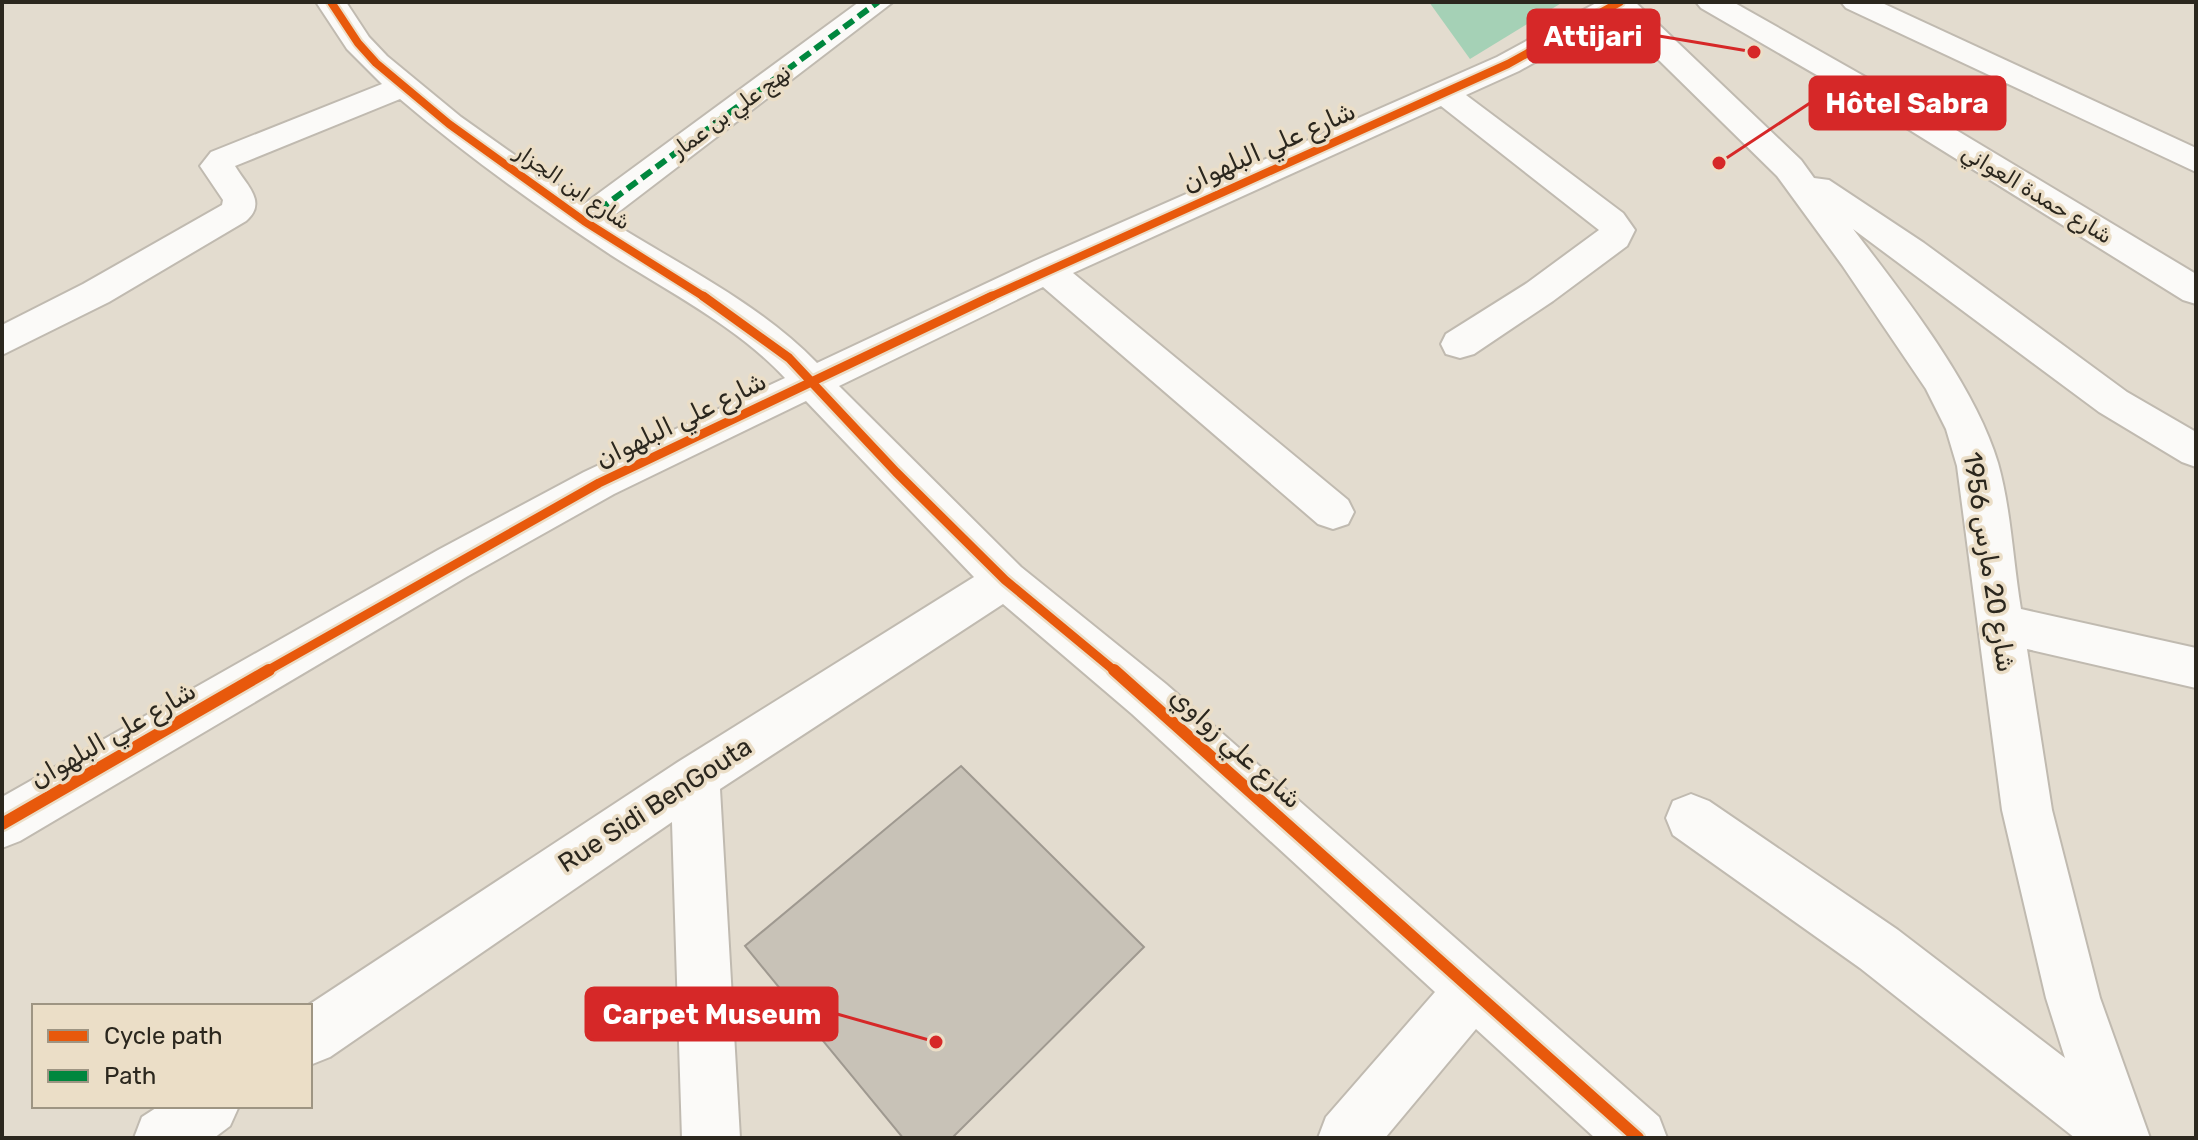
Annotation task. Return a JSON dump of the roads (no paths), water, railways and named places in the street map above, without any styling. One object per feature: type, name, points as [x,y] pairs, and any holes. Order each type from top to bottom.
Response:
[{"type":"street","name":"شارع ابن الجزار","points":[[331,2],[358,43],[403,87],[584,221],[744,323],[813,381]]},
{"type":"street","name":"نهج علي بن عمار","points":[[584,221],[878,2]]},
{"type":"street","name":"شارع حمدة العواني","points":[[1711,2],[1895,107],[2196,291]]},
{"type":"street","points":[[1856,2],[2196,161]]},
{"type":"street","name":"شارع علي البلهوان","points":[[2,824],[599,483],[1047,270],[1445,94],[1508,64],[1619,3]]},
{"type":"street","name":"شارع 20 مارس 1956","points":[[1619,3],[1789,168],[1909,333],[1942,383],[1966,429],[1978,466],[2027,810],[2073,998],[2121,1138]]},
{"type":"street","points":[[2,341],[109,286],[239,209],[240,200],[217,166],[223,159],[403,87]]},
{"type":"street","points":[[1445,94],[1611,221],[1617,230],[1614,238],[1540,292],[1460,344]]},
{"type":"street","points":[[1789,168],[1911,251],[2113,402],[2196,451]]},
{"type":"street","points":[[1047,270],[1333,512]]},
{"type":"street","name":"شارع علي زواوي","points":[[813,381],[905,482],[1005,580],[1149,699],[1638,1138]]},
{"type":"street","name":"Rue Sidi BenGouta","points":[[312,1036],[695,778],[1005,580]]},
{"type":"street","points":[[1999,623],[2196,668]]},
{"type":"street","points":[[695,778],[711,1138]]},
{"type":"street","points":[[1691,818],[1879,949],[2121,1138]]},
{"type":"street","points":[[1347,1138],[1472,991]]},
{"type":"street","points":[[163,1138],[207,1108]]},
{"type":"place","name":"Attijari","points":[[1754,52]]},
{"type":"place","name":"Hôtel Sabra","points":[[1719,163]]},
{"type":"place","name":"Carpet Museum","points":[[936,1042]]}]
